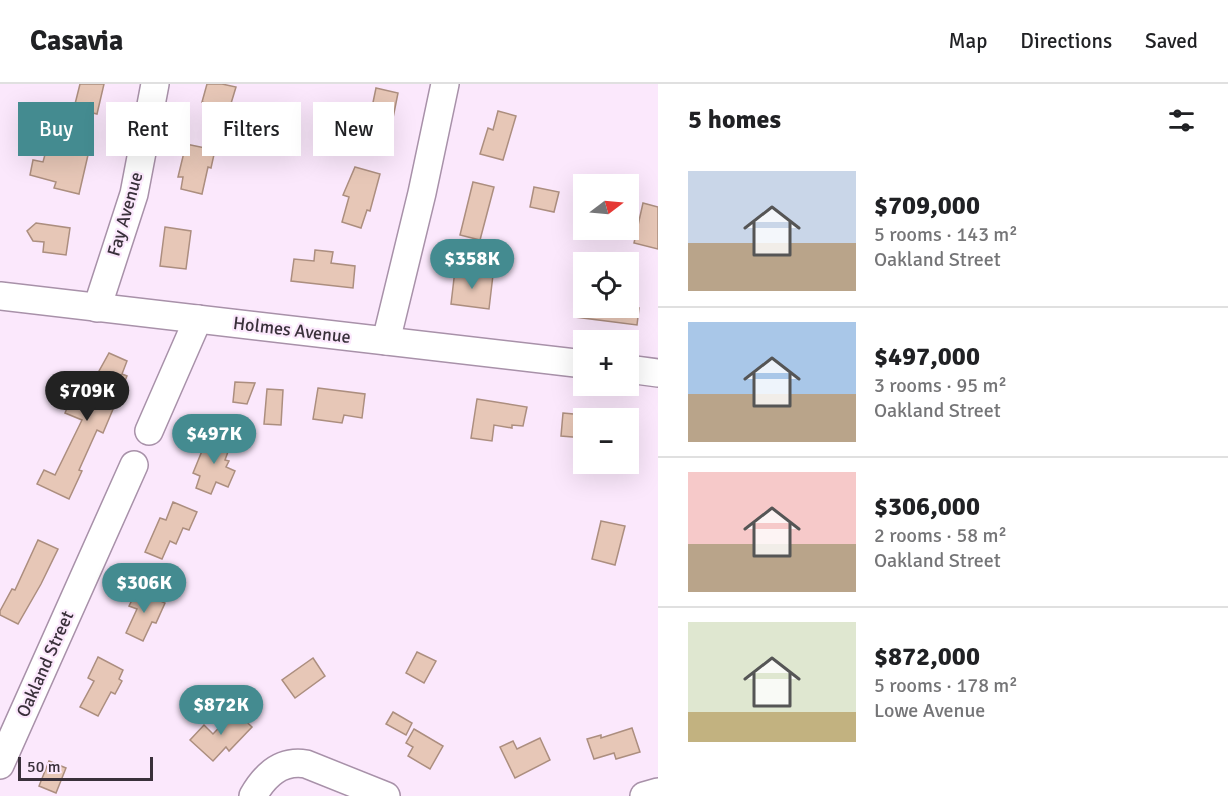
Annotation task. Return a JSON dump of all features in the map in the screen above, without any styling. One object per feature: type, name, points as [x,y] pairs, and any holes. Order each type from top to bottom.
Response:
[{"type":"street","name":"Fay Avenue","points":[[96,308],[134,194],[155,84]]},
{"type":"street","points":[[386,341],[422,193],[445,84]]},
{"type":"street","name":"Holmes Avenue","points":[[0,296],[573,363]]},
{"type":"street","points":[[149,431],[198,320]]},
{"type":"street","points":[[639,370],[658,373]]},
{"type":"street","name":"Oakland Street","points":[[0,765],[134,465]]},
{"type":"street","points":[[253,796],[271,772],[279,767],[298,763],[306,764],[386,796]]},
{"type":"street","points":[[644,796],[658,792]]},
{"type":"building","points":[[80,84],[104,84],[97,114],[94,113],[94,102],[76,102]]},
{"type":"building","points":[[207,84],[236,87],[231,102],[202,102]]},
{"type":"building","points":[[376,88],[398,93],[394,113],[394,102],[373,102]]},
{"type":"building","points":[[498,111],[516,116],[503,160],[480,154],[488,128],[493,130]]},
{"type":"building","points":[[190,145],[202,147],[202,156],[214,156],[211,168],[208,167],[202,194],[181,189],[183,177],[178,177],[183,156],[190,156]]},
{"type":"building","points":[[45,156],[88,156],[79,194],[54,188],[56,182],[30,175],[33,160],[43,162]]},
{"type":"building","points":[[355,167],[380,174],[370,211],[367,210],[361,228],[342,222],[349,197],[343,195]]},
{"type":"building","points":[[473,182],[494,187],[480,240],[460,235]]},
{"type":"building","points":[[534,187],[559,192],[554,212],[530,207]]},
{"type":"building","points":[[643,203],[658,207],[658,249],[634,243],[635,240],[639,240],[639,221]]},
{"type":"building","points":[[36,223],[70,228],[66,255],[43,252],[44,242],[33,241],[27,231]]},
{"type":"building","points":[[165,227],[191,231],[186,269],[160,266]]},
{"type":"building","points":[[315,250],[333,252],[331,263],[355,266],[353,288],[291,281],[294,259],[314,261]]},
{"type":"building","points":[[455,270],[493,275],[489,309],[451,304]]},
{"type":"building","points":[[583,318],[638,318],[637,325]]},
{"type":"building","points":[[109,353],[127,361],[122,374],[127,376],[103,433],[97,430],[69,499],[37,484],[44,470],[55,475],[82,420],[65,413],[81,374],[94,380]]},
{"type":"building","points":[[235,382],[255,383],[247,404],[233,402]]},
{"type":"building","points":[[318,388],[365,394],[362,418],[344,415],[342,423],[313,419]]},
{"type":"building","points":[[267,389],[283,390],[281,425],[264,424]]},
{"type":"building","points":[[477,399],[527,407],[523,426],[512,425],[512,428],[494,425],[492,441],[471,438]]},
{"type":"building","points":[[563,413],[573,414],[573,437],[561,436]]},
{"type":"building","points":[[213,433],[232,441],[225,460],[229,461],[226,467],[235,471],[228,487],[216,482],[211,494],[196,488],[200,476],[193,473]]},
{"type":"building","points":[[173,502],[197,512],[189,530],[183,528],[176,544],[170,541],[162,559],[145,552],[160,518],[166,520]]},
{"type":"building","points":[[601,521],[625,526],[615,565],[592,559]]},
{"type":"building","points":[[38,540],[58,549],[18,624],[0,615],[0,611],[12,589],[15,590]]},
{"type":"building","points":[[137,590],[165,603],[156,623],[152,622],[143,641],[126,633],[137,609],[129,606]]},
{"type":"building","points":[[417,652],[436,661],[424,683],[406,673]]},
{"type":"building","points":[[98,657],[123,670],[119,679],[122,681],[115,694],[111,692],[98,716],[80,707],[94,681],[88,678]]},
{"type":"building","points":[[313,658],[325,676],[295,698],[282,680]]},
{"type":"building","points":[[235,711],[252,727],[229,751],[226,747],[213,761],[190,740],[204,725],[213,734]]},
{"type":"building","points":[[393,712],[412,723],[406,735],[386,724]]},
{"type":"building","points":[[632,728],[640,752],[616,759],[614,753],[594,759],[587,739],[601,735],[601,738]]},
{"type":"building","points":[[414,729],[443,746],[430,769],[408,756],[413,747],[406,743]]},
{"type":"building","points":[[540,738],[550,760],[515,778],[500,747],[513,741],[517,749]]},
{"type":"building","points":[[49,761],[66,768],[56,793],[39,786]]}]
